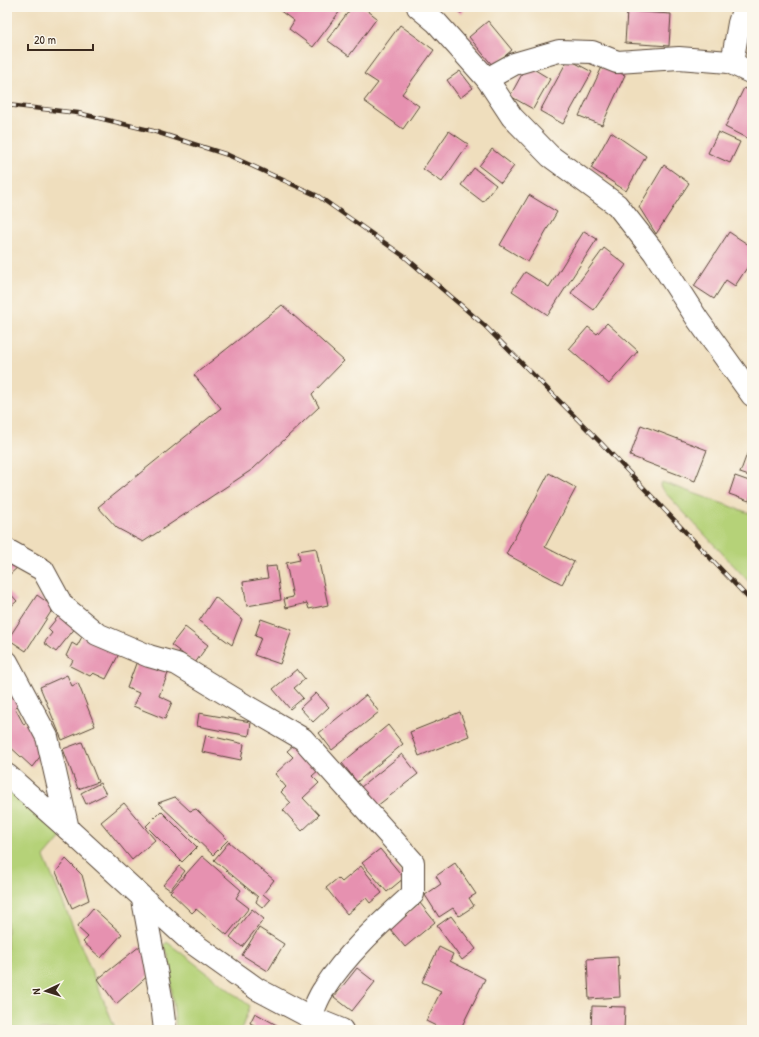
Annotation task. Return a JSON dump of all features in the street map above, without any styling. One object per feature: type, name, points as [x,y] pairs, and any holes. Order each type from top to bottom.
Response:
[{"type":"street","points":[[418,7],[436,22],[487,79],[512,117],[550,156],[617,205],[654,252],[698,320],[750,386]]},
{"type":"street","points":[[732,63],[738,23],[744,7]]},
{"type":"street","points":[[487,79],[514,64],[559,51],[592,52],[617,62],[679,58],[732,63],[752,73]]},
{"type":"street","points":[[7,550],[43,570],[62,605],[97,634],[149,656],[177,664],[303,739],[413,862],[412,894],[369,935],[337,970],[322,990],[310,1017]]},
{"type":"street","points":[[7,662],[47,737],[68,829]]},
{"type":"street","points":[[7,775],[191,942],[257,989],[310,1017],[342,1030]]},
{"type":"street","points":[[143,900],[161,996],[165,1030]]},
{"type":"green space","points":[[662,482],[752,514],[752,585],[660,487]]},
{"type":"green space","points":[[7,775],[68,829],[44,857],[116,1030],[7,1030]]},
{"type":"green space","points":[[167,942],[250,1006],[241,1030],[176,1030],[168,955],[164,945]]},
{"type":"building","points":[[275,7],[343,7],[313,47],[289,29],[294,21]]},
{"type":"building","points":[[352,7],[363,7],[377,18],[349,56],[327,40]]},
{"type":"building","points":[[451,7],[465,7],[461,13]]},
{"type":"building","points":[[627,11],[671,14],[669,46],[625,43]]},
{"type":"building","points":[[488,21],[512,50],[493,66],[469,37]]},
{"type":"building","points":[[400,25],[434,50],[402,94],[419,106],[403,129],[364,101],[378,83],[364,74]]},
{"type":"building","points":[[568,59],[592,72],[563,124],[540,111]]},
{"type":"building","points":[[527,65],[550,79],[533,109],[510,96]]},
{"type":"building","points":[[602,67],[625,75],[602,125],[579,116]]},
{"type":"building","points":[[460,71],[473,88],[460,98],[447,80]]},
{"type":"building","points":[[744,88],[752,92],[752,141],[725,127]]},
{"type":"building","points":[[449,131],[468,144],[442,182],[423,169]]},
{"type":"building","points":[[611,132],[646,156],[626,191],[591,168]]},
{"type":"building","points":[[718,132],[740,142],[730,163],[708,153]]},
{"type":"building","points":[[492,149],[514,166],[501,183],[479,166]]},
{"type":"building","points":[[664,165],[689,183],[656,234],[639,207]]},
{"type":"building","points":[[474,168],[496,185],[483,202],[461,185]]},
{"type":"building","points":[[529,195],[557,212],[528,262],[500,245]]},
{"type":"building","points":[[584,231],[597,239],[548,315],[512,291],[525,272],[549,287]]},
{"type":"building","points":[[729,232],[752,247],[752,260],[735,286],[726,280],[714,299],[694,286]]},
{"type":"building","points":[[604,248],[626,265],[594,310],[571,293]]},
{"type":"building","points":[[282,305],[344,361],[312,394],[319,407],[253,469],[143,542],[117,528],[98,507],[221,408],[194,375]]},
{"type":"building","points":[[607,323],[638,351],[609,384],[569,349],[588,327],[597,334]]},
{"type":"building","points":[[641,425],[707,450],[695,481],[630,456]]},
{"type":"building","points":[[747,454],[752,456],[752,477],[740,473]]},
{"type":"building","points":[[549,473],[576,488],[545,547],[574,562],[562,584],[506,554]]},
{"type":"building","points":[[735,476],[752,482],[752,491],[749,501],[729,494]]},
{"type":"building","points":[[316,548],[328,605],[309,609],[307,603],[286,608],[284,599],[293,597],[286,563],[300,560],[298,551]]},
{"type":"building","points":[[7,557],[19,566],[7,577]]},
{"type":"building","points":[[276,566],[281,600],[247,606],[243,582],[268,578],[266,567]]},
{"type":"building","points":[[7,590],[17,601],[7,610]]},
{"type":"building","points":[[37,595],[54,607],[26,651],[8,639]]},
{"type":"building","points":[[215,597],[242,619],[232,645],[199,621]]},
{"type":"building","points":[[60,614],[76,627],[56,652],[44,643],[52,633],[48,629]]},
{"type":"building","points":[[261,619],[292,630],[280,664],[254,655],[261,638],[255,636]]},
{"type":"building","points":[[185,627],[208,645],[195,663],[171,645]]},
{"type":"building","points":[[84,633],[120,652],[106,679],[93,673],[90,676],[70,666],[73,660],[66,656],[72,643],[77,646]]},
{"type":"building","points":[[138,658],[169,671],[159,696],[172,702],[165,719],[133,706],[139,693],[127,688]]},
{"type":"building","points":[[297,669],[305,679],[294,688],[303,698],[290,709],[273,689]]},
{"type":"building","points":[[67,675],[72,686],[78,683],[95,726],[62,740],[40,687]]},
{"type":"building","points":[[13,687],[22,704],[15,708],[24,725],[31,717],[46,749],[32,767],[7,744],[7,691]]},
{"type":"building","points":[[316,693],[329,707],[313,722],[300,708]]},
{"type":"building","points":[[366,695],[379,712],[332,750],[319,733]]},
{"type":"building","points":[[460,712],[469,736],[419,756],[410,732]]},
{"type":"building","points":[[199,713],[251,722],[249,736],[197,726]]},
{"type":"building","points":[[388,725],[403,744],[357,782],[342,763]]},
{"type":"building","points":[[206,735],[244,744],[241,760],[202,752]]},
{"type":"building","points":[[82,742],[98,782],[78,789],[63,749]]},
{"type":"building","points":[[296,743],[320,769],[312,776],[319,783],[303,798],[319,815],[302,831],[283,810],[291,803],[281,792],[286,787],[275,774],[293,757],[287,751]]},
{"type":"building","points":[[402,754],[418,774],[377,806],[361,787]]},
{"type":"building","points":[[100,783],[106,794],[86,804],[81,793]]},
{"type":"building","points":[[175,797],[190,811],[196,809],[228,840],[213,855],[158,803]]},
{"type":"building","points":[[124,803],[155,840],[132,860],[101,822]]},
{"type":"building","points":[[161,811],[197,847],[182,862],[146,826]]},
{"type":"building","points":[[229,842],[274,880],[263,894],[270,900],[263,908],[256,902],[258,897],[214,860]]},
{"type":"building","points":[[380,849],[404,878],[387,892],[362,863]]},
{"type":"building","points":[[202,856],[241,890],[236,898],[249,908],[227,935],[196,909],[192,913],[170,892]]},
{"type":"building","points":[[66,859],[82,875],[89,900],[72,908],[56,872]]},
{"type":"building","points":[[455,863],[476,894],[469,898],[474,906],[459,916],[453,908],[439,917],[425,895],[441,884],[436,876]]},
{"type":"building","points":[[179,866],[185,871],[170,890],[163,885]]},
{"type":"building","points":[[361,866],[382,893],[370,903],[366,898],[347,914],[326,888],[338,878],[342,882]]},
{"type":"building","points":[[420,903],[435,922],[405,947],[390,929]]},
{"type":"building","points":[[93,908],[122,934],[101,958],[83,942],[88,937],[77,927]]},
{"type":"building","points":[[252,909],[264,919],[242,947],[230,937]]},
{"type":"building","points":[[451,916],[476,949],[462,960],[437,926]]},
{"type":"building","points":[[259,928],[284,944],[268,971],[242,955]]},
{"type":"building","points":[[140,946],[147,954],[151,973],[116,1004],[98,979]]},
{"type":"building","points":[[439,947],[453,954],[450,961],[485,979],[460,1030],[444,1030],[426,1021],[441,991],[422,982]]},
{"type":"building","points":[[618,957],[620,997],[589,999],[587,959]]},
{"type":"building","points":[[357,968],[375,982],[352,1011],[334,997]]},
{"type":"building","points":[[592,1006],[625,1007],[624,1030],[591,1030]]},
{"type":"building","points":[[255,1013],[282,1028],[281,1030],[251,1030],[254,1025],[250,1023]]},
{"type":"railway","points":[[7,105],[78,113],[153,131],[228,155],[318,196],[405,257],[484,325],[602,444],[752,602]]}]
